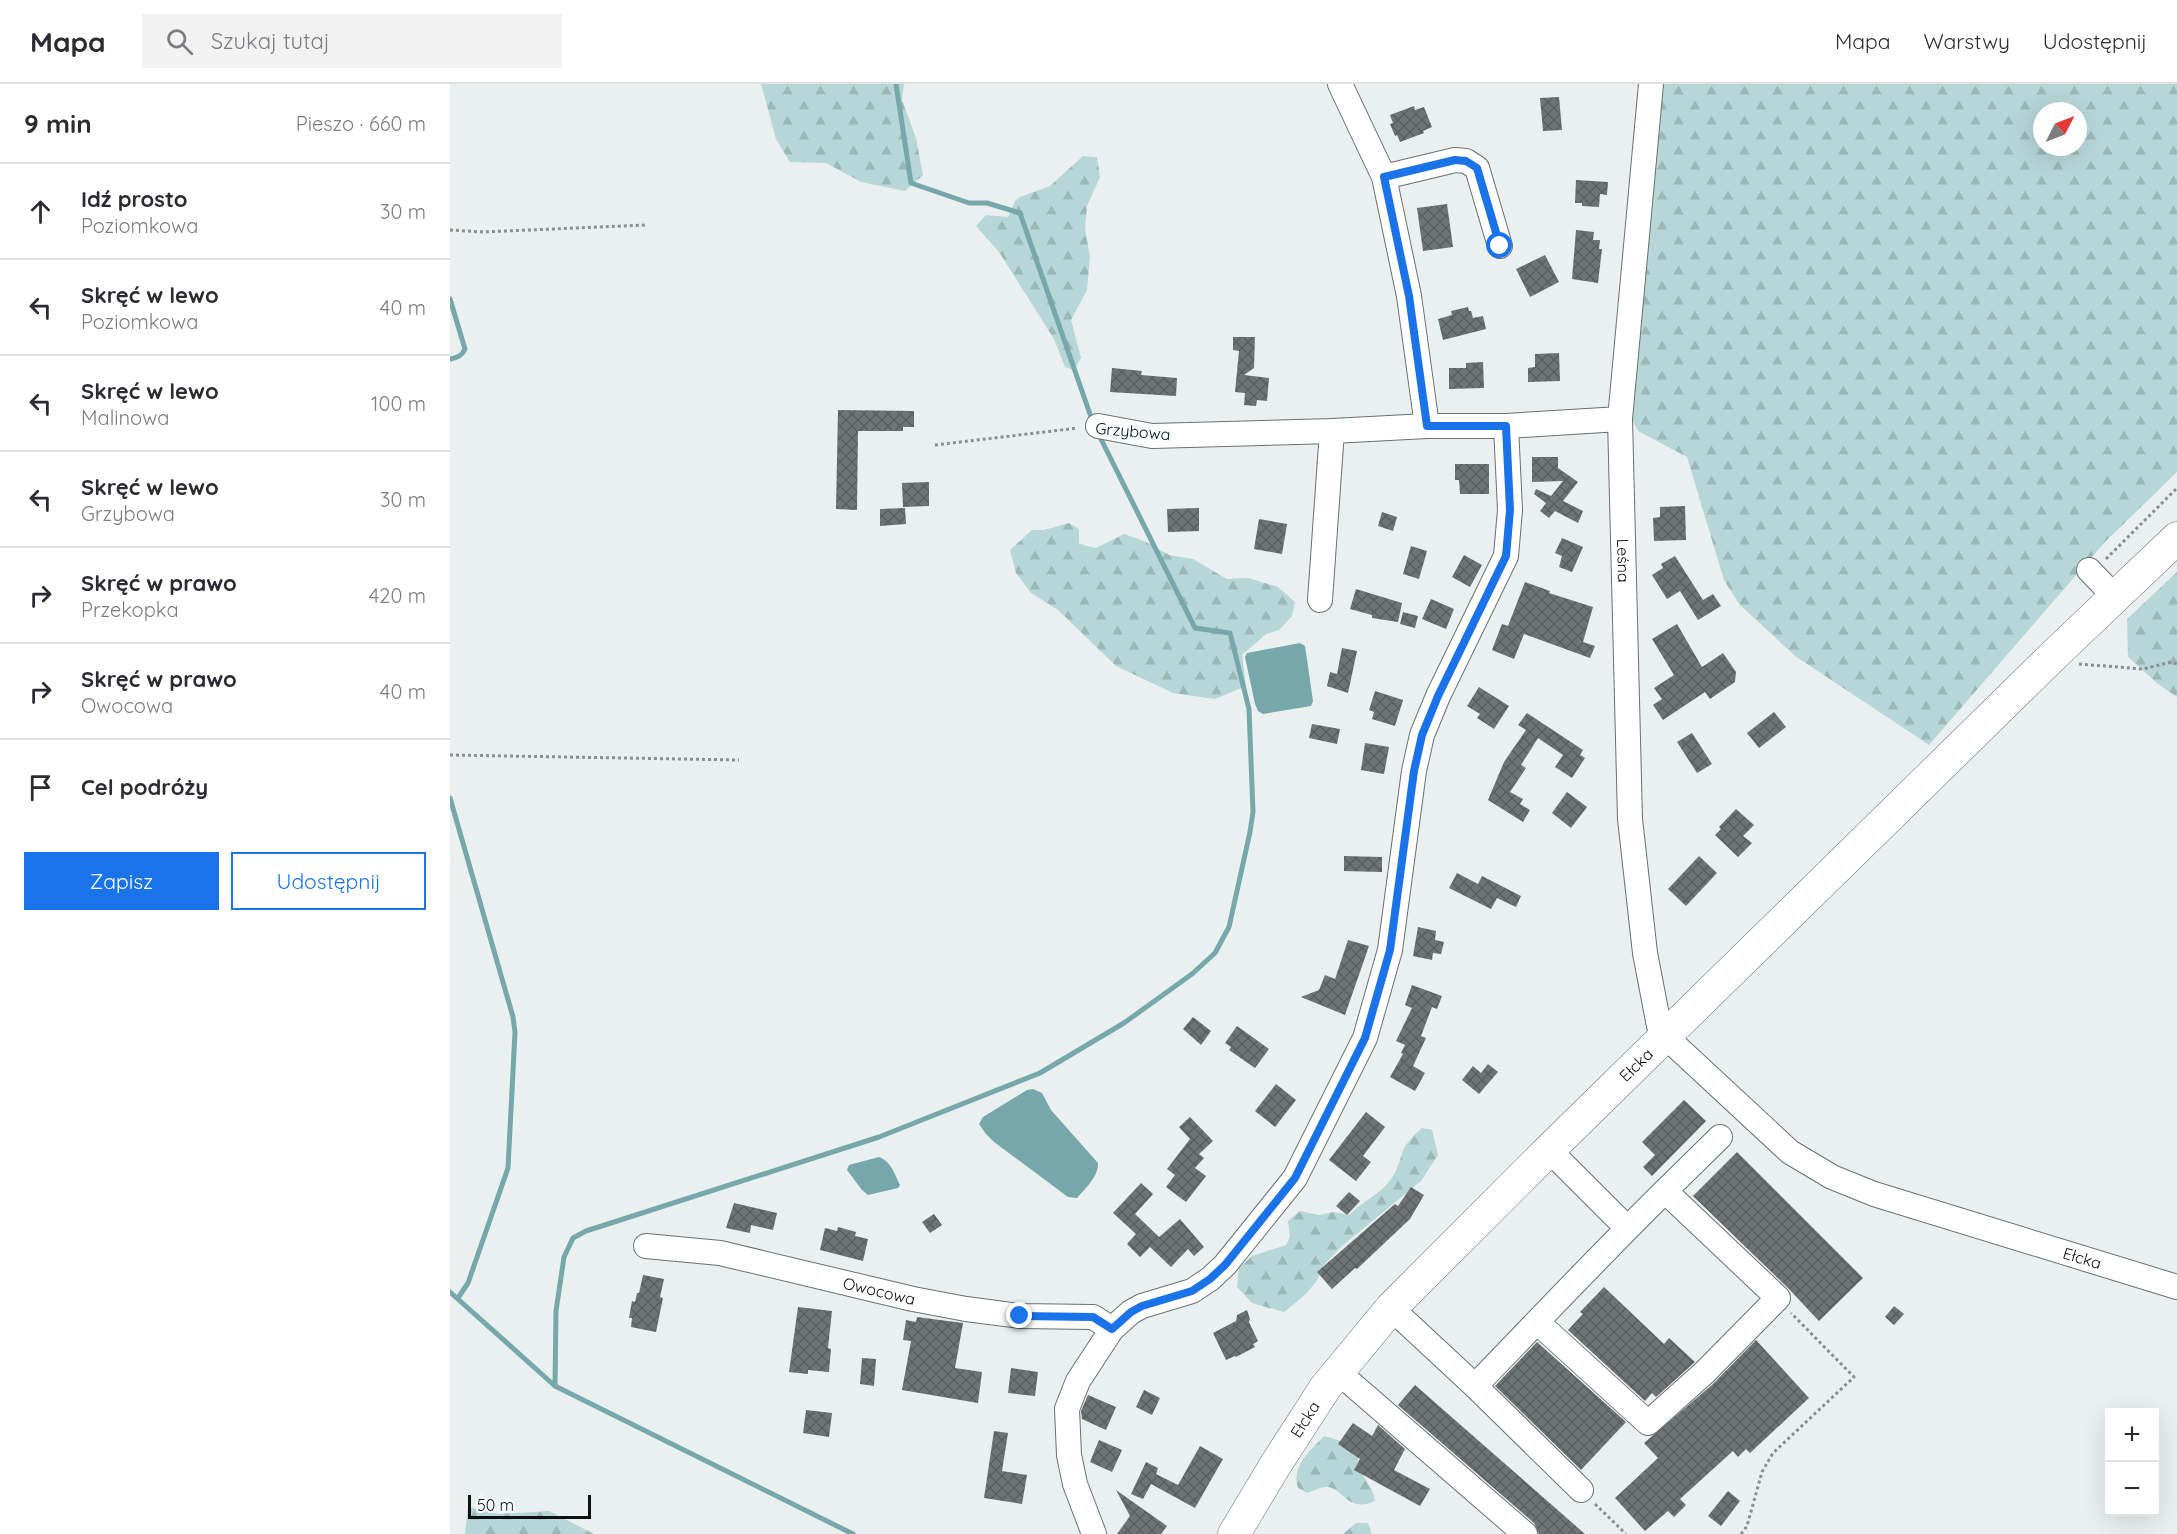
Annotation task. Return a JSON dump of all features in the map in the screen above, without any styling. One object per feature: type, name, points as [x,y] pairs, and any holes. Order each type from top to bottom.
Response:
[{"type":"main road","points":[[1665,1036],[2052,656],[2177,538]]},
{"type":"main road","name":"Ełcka","points":[[1234,1534],[1276,1464],[1338,1372],[1390,1308],[1665,1036]]},
{"type":"street","points":[[1340,84],[1384,177],[1409,296],[1427,426]]},
{"type":"street","name":"Leśna","points":[[1651,84],[1620,419],[1630,819],[1644,953],[1659,1026],[1665,1036]]},
{"type":"street","points":[[1384,177],[1455,160],[1472,164],[1477,168],[1500,246]]},
{"type":"street","name":"Grzybowa","points":[[1098,426],[1152,436],[1427,426],[1506,426],[1620,419]]},
{"type":"street","points":[[1094,1534],[1072,1474],[1066,1432],[1067,1409],[1078,1382],[1112,1329],[1131,1312],[1142,1306],[1192,1291],[1225,1265],[1295,1178],[1365,1038],[1390,950],[1414,771],[1422,735],[1438,696],[1506,556],[1510,510],[1506,426]]},
{"type":"street","points":[[1320,600],[1332,431]]},
{"type":"street","points":[[2090,571],[2115,597]]},
{"type":"street","name":"Ełcka","points":[[1665,1036],[1790,1152],[1832,1177],[1874,1194],[2177,1287]]},
{"type":"street","points":[[1475,1386],[1627,1228],[1720,1137]]},
{"type":"street","points":[[1549,1150],[1627,1228]]},
{"type":"street","points":[[1537,1322],[1648,1423],[1704,1373],[1778,1298],[1665,1191]]},
{"type":"street","name":"Owocowa","points":[[646,1246],[720,1252],[913,1299],[966,1309],[1020,1316],[1093,1317],[1112,1329]]},
{"type":"street","points":[[1390,1308],[1475,1386],[1581,1490]]},
{"type":"street","points":[[1338,1372],[1525,1534]]},
{"type":"path","points":[[450,230],[483,232],[645,225]]},
{"type":"path","name":"Grzybowa","points":[[935,445],[1098,426]]},
{"type":"path","points":[[2090,571],[2177,488]]},
{"type":"path","points":[[2052,656],[2062,663],[2116,668],[2143,669],[2171,662],[2177,663]]},
{"type":"path","points":[[450,755],[739,760]]},
{"type":"path","points":[[1741,1534],[1747,1526],[1762,1472],[1773,1453],[1854,1377],[1778,1298]]},
{"type":"path","points":[[1581,1490],[1626,1534]]},
{"type":"green space","points":[[761,84],[904,84],[902,100],[916,138],[923,175],[905,191],[861,182],[826,163],[790,162],[776,139]]},
{"type":"green space","points":[[1662,84],[2177,84],[2177,472],[2104,543],[1929,745],[1795,656],[1740,605],[1724,580],[1687,457],[1638,431],[1629,414]]},
{"type":"green space","points":[[1083,156],[1097,157],[1100,177],[1087,206],[1085,228],[1090,257],[1087,290],[1071,320],[1081,358],[1074,370],[1065,367],[1054,339],[999,252],[976,226],[986,215],[1008,217],[1015,201],[1050,186]]},
{"type":"green space","points":[[1069,523],[1079,529],[1079,544],[1096,548],[1124,534],[1144,541],[1169,555],[1193,559],[1227,579],[1248,578],[1278,587],[1295,602],[1292,616],[1279,630],[1266,634],[1242,655],[1246,686],[1215,699],[1173,693],[1116,666],[1058,610],[1031,593],[1016,573],[1010,550],[1032,530],[1044,530]]},
{"type":"green space","points":[[2177,572],[2177,697],[2158,684],[2128,657],[2127,619]]},
{"type":"green space","points":[[1422,1128],[1432,1130],[1438,1155],[1421,1181],[1342,1246],[1323,1266],[1316,1282],[1305,1295],[1284,1312],[1252,1303],[1237,1287],[1239,1268],[1252,1256],[1286,1245],[1290,1237],[1288,1221],[1300,1211],[1319,1215],[1334,1212],[1349,1215],[1387,1185],[1398,1167],[1406,1146]]},
{"type":"green space","points":[[1324,1436],[1338,1440],[1358,1456],[1360,1470],[1371,1488],[1375,1501],[1358,1504],[1351,1502],[1332,1488],[1321,1488],[1307,1493],[1298,1488],[1299,1466]]},
{"type":"green space","points":[[468,1507],[498,1514],[549,1511],[594,1534],[465,1534]]},
{"type":"green space","points":[[1356,1523],[1368,1523],[1372,1534],[1343,1534]]},
{"type":"shaded area","points":[[1300,643],[1305,646],[1313,701],[1311,706],[1263,714],[1258,711],[1255,704],[1245,657],[1247,653]]},
{"type":"shaded area","points":[[1033,1089],[1042,1093],[1051,1110],[1098,1163],[1094,1177],[1077,1198],[1068,1197],[994,1142],[979,1124],[983,1117],[1027,1090]]},
{"type":"shaded area","points":[[879,1157],[890,1165],[900,1185],[898,1188],[868,1195],[847,1170],[849,1165]]},
{"type":"building","points":[[1559,97],[1562,130],[1543,131],[1540,98]]},
{"type":"building","points":[[1414,106],[1415,110],[1424,107],[1432,127],[1423,131],[1424,133],[1400,142],[1390,124],[1393,123],[1390,115]]},
{"type":"building","points":[[1576,180],[1608,182],[1607,195],[1600,194],[1599,207],[1582,206],[1582,203],[1575,203]]},
{"type":"building","points":[[1447,204],[1453,247],[1423,251],[1417,208]]},
{"type":"building","points":[[1576,230],[1594,232],[1593,240],[1600,240],[1599,249],[1602,249],[1598,283],[1572,279]]},
{"type":"building","points":[[1545,255],[1559,282],[1530,297],[1516,269]]},
{"type":"building","points":[[1468,307],[1473,318],[1483,316],[1486,329],[1443,340],[1438,319],[1452,315],[1451,311]]},
{"type":"building","points":[[1233,337],[1255,337],[1254,368],[1244,375],[1269,378],[1267,401],[1257,400],[1256,406],[1244,405],[1245,393],[1235,392],[1239,351],[1233,350]]},
{"type":"building","points":[[1559,353],[1560,381],[1528,382],[1528,368],[1535,367],[1535,354]]},
{"type":"building","points":[[1483,362],[1484,388],[1449,389],[1449,368],[1466,368],[1466,363]]},
{"type":"building","points":[[1112,368],[1142,371],[1141,375],[1177,378],[1176,396],[1110,392]]},
{"type":"building","points":[[838,410],[914,411],[914,427],[903,427],[903,431],[858,431],[857,510],[836,509]]},
{"type":"building","points":[[1532,457],[1558,457],[1558,468],[1578,482],[1563,501],[1583,511],[1578,523],[1555,511],[1549,518],[1540,511],[1546,503],[1534,494],[1536,489],[1551,496],[1563,481],[1532,482]]},
{"type":"building","points":[[1455,464],[1489,464],[1489,494],[1460,494],[1459,480],[1455,480]]},
{"type":"building","points":[[929,482],[929,506],[903,507],[902,483]]},
{"type":"building","points":[[1685,506],[1686,540],[1654,541],[1653,518],[1660,517],[1660,507]]},
{"type":"building","points":[[905,508],[906,524],[880,526],[880,509]]},
{"type":"building","points":[[1199,508],[1199,531],[1168,532],[1167,509]]},
{"type":"building","points":[[1382,512],[1397,517],[1393,531],[1378,526]]},
{"type":"building","points":[[1259,519],[1287,524],[1282,554],[1254,549]]},
{"type":"building","points":[[1562,538],[1583,547],[1572,572],[1559,567],[1562,556],[1555,553]]},
{"type":"building","points":[[1411,546],[1427,551],[1419,579],[1403,574]]},
{"type":"building","points":[[1464,555],[1482,565],[1470,587],[1452,577]]},
{"type":"building","points":[[1675,556],[1703,600],[1713,594],[1721,606],[1698,620],[1680,591],[1667,599],[1652,575],[1663,568],[1661,564]]},
{"type":"building","points":[[1525,582],[1550,591],[1549,593],[1593,607],[1583,642],[1595,646],[1590,658],[1524,634],[1514,659],[1492,650],[1502,624],[1508,626]]},
{"type":"building","points":[[1356,589],[1402,603],[1398,622],[1372,618],[1372,615],[1350,609]]},
{"type":"building","points":[[1431,599],[1454,609],[1446,629],[1422,619]]},
{"type":"building","points":[[1403,612],[1418,616],[1415,628],[1400,624]]},
{"type":"building","points":[[1677,624],[1702,667],[1723,653],[1736,672],[1735,682],[1710,699],[1705,692],[1663,720],[1653,705],[1662,699],[1654,688],[1674,675],[1652,639]]},
{"type":"building","points":[[1342,648],[1357,651],[1348,693],[1327,686],[1330,672],[1337,674]]},
{"type":"building","points":[[1479,687],[1509,706],[1494,729],[1477,718],[1480,714],[1467,706]]},
{"type":"building","points":[[1375,691],[1403,700],[1395,726],[1372,719],[1374,712],[1369,710]]},
{"type":"building","points":[[1774,712],[1786,727],[1759,748],[1747,733]]},
{"type":"building","points":[[1527,713],[1583,750],[1580,755],[1585,758],[1572,778],[1555,767],[1563,755],[1538,738],[1521,765],[1526,768],[1510,792],[1523,799],[1520,804],[1530,810],[1523,822],[1488,800],[1504,762],[1526,730],[1518,725]]},
{"type":"building","points":[[1312,724],[1340,729],[1337,744],[1309,738]]},
{"type":"building","points":[[1692,733],[1712,764],[1697,773],[1677,742]]},
{"type":"building","points":[[1365,743],[1389,747],[1384,774],[1361,770]]},
{"type":"building","points":[[1567,792],[1587,807],[1571,828],[1552,813]]},
{"type":"building","points":[[1736,809],[1754,825],[1743,836],[1752,843],[1738,857],[1715,835],[1721,829],[1719,827]]},
{"type":"building","points":[[1344,856],[1382,857],[1382,872],[1344,871]]},
{"type":"building","points":[[1699,856],[1717,873],[1686,906],[1668,889]]},
{"type":"building","points":[[1457,873],[1478,884],[1482,876],[1521,896],[1516,907],[1497,898],[1491,909],[1449,888]]},
{"type":"building","points":[[1418,927],[1436,931],[1435,940],[1444,942],[1441,954],[1433,953],[1432,960],[1413,956]]},
{"type":"building","points":[[1348,940],[1369,946],[1345,1015],[1301,997],[1319,990],[1325,975],[1335,979]]},
{"type":"building","points":[[1412,985],[1442,996],[1437,1009],[1432,1007],[1421,1036],[1426,1038],[1413,1066],[1425,1073],[1415,1091],[1390,1077],[1403,1054],[1401,1053],[1405,1045],[1396,1041],[1412,1008],[1405,1005]]},
{"type":"building","points":[[1193,1017],[1211,1031],[1201,1045],[1183,1029]]},
{"type":"building","points":[[1237,1026],[1269,1049],[1255,1068],[1229,1050],[1231,1047],[1225,1043]]},
{"type":"building","points":[[1488,1064],[1498,1072],[1479,1094],[1462,1080],[1473,1066],[1481,1073]]},
{"type":"building","points":[[1276,1084],[1296,1100],[1275,1127],[1255,1111]]},
{"type":"building","points":[[1684,1100],[1706,1121],[1652,1176],[1643,1167],[1655,1155],[1642,1142]]},
{"type":"building","points":[[1366,1112],[1385,1127],[1363,1156],[1371,1162],[1356,1181],[1329,1160]]},
{"type":"building","points":[[1190,1117],[1213,1141],[1199,1154],[1204,1158],[1195,1168],[1206,1176],[1186,1202],[1166,1187],[1175,1175],[1167,1169],[1190,1139],[1179,1127]]},
{"type":"building","points":[[1737,1152],[1863,1278],[1819,1321],[1693,1196]]},
{"type":"building","points":[[1141,1183],[1153,1194],[1135,1214],[1159,1237],[1180,1219],[1204,1247],[1194,1256],[1188,1249],[1171,1267],[1150,1247],[1140,1257],[1127,1244],[1136,1234],[1113,1213]]},
{"type":"building","points":[[1411,1187],[1424,1195],[1410,1219],[1357,1269],[1355,1268],[1332,1289],[1317,1272],[1395,1204],[1398,1206]]},
{"type":"building","points":[[1349,1192],[1360,1201],[1347,1215],[1336,1206]]},
{"type":"building","points":[[734,1203],[777,1213],[773,1230],[751,1225],[750,1233],[726,1228]]},
{"type":"building","points":[[934,1214],[942,1225],[930,1233],[922,1222]]},
{"type":"building","points":[[838,1227],[856,1232],[855,1236],[868,1239],[863,1261],[820,1250],[825,1228],[837,1231]]},
{"type":"building","points":[[643,1275],[664,1279],[660,1297],[663,1298],[656,1332],[631,1327],[632,1318],[629,1318],[632,1301],[635,1302],[637,1293],[639,1293]]},
{"type":"building","points":[[1604,1287],[1664,1344],[1669,1338],[1695,1362],[1656,1397],[1652,1393],[1645,1401],[1568,1330],[1583,1314],[1580,1312]]},
{"type":"building","points":[[1894,1306],[1904,1314],[1894,1325],[1885,1317]]},
{"type":"building","points":[[798,1307],[832,1311],[828,1348],[831,1349],[829,1372],[808,1370],[808,1374],[789,1372]]},
{"type":"building","points":[[1247,1310],[1249,1322],[1258,1341],[1253,1344],[1255,1347],[1226,1360],[1213,1333],[1236,1321],[1237,1315]]},
{"type":"building","points":[[917,1317],[963,1323],[955,1368],[982,1372],[978,1403],[902,1390],[911,1341],[903,1340],[906,1320],[916,1322]]},
{"type":"building","points":[[1756,1340],[1809,1398],[1750,1453],[1746,1449],[1738,1457],[1733,1451],[1680,1499],[1686,1505],[1674,1517],[1668,1511],[1645,1531],[1615,1498],[1658,1458],[1644,1443],[1713,1384]]},
{"type":"building","points":[[1537,1342],[1626,1422],[1581,1470],[1495,1386]]},
{"type":"building","points":[[862,1358],[876,1359],[874,1386],[860,1384]]},
{"type":"building","points":[[1011,1368],[1038,1372],[1035,1396],[1008,1393]]},
{"type":"building","points":[[1415,1385],[1585,1534],[1539,1534],[1534,1523],[1398,1405]]},
{"type":"building","points":[[1144,1390],[1160,1398],[1152,1415],[1136,1407]]},
{"type":"building","points":[[1088,1395],[1116,1407],[1106,1430],[1082,1419],[1081,1411]]},
{"type":"building","points":[[806,1410],[832,1413],[829,1437],[803,1433]]},
{"type":"building","points":[[1353,1423],[1372,1436],[1378,1425],[1405,1449],[1394,1470],[1430,1489],[1420,1506],[1354,1470],[1360,1459],[1338,1444]]},
{"type":"building","points":[[994,1431],[1008,1433],[1002,1471],[1027,1475],[1022,1504],[984,1498]]},
{"type":"building","points":[[1099,1440],[1122,1450],[1112,1472],[1090,1462]]},
{"type":"building","points":[[1200,1446],[1223,1459],[1195,1508],[1151,1484],[1143,1499],[1131,1494],[1146,1462],[1158,1468],[1156,1474],[1178,1485]]},
{"type":"building","points":[[1116,1490],[1167,1526],[1161,1534],[1117,1534],[1130,1516]]},
{"type":"building","points":[[1728,1491],[1740,1501],[1721,1526],[1708,1516]]},
{"type":"waterway","points":[[896,84],[911,183],[969,203],[987,203],[1020,213],[1091,417]]},
{"type":"waterway","points":[[450,299],[465,349],[459,356],[450,359]]},
{"type":"waterway","points":[[555,1386],[556,1311],[564,1257],[573,1238],[586,1231],[879,1137],[1040,1073],[1124,1023],[1192,974],[1215,953],[1229,927],[1253,812],[1249,709],[1230,633],[1195,628],[1098,433]]},
{"type":"waterway","points":[[450,798],[513,1017],[515,1032],[508,1168],[468,1283],[458,1298]]},
{"type":"waterway","points":[[450,1292],[555,1386],[853,1534]]},
{"type":"route","points":[[1020,1316],[1093,1317],[1112,1329],[1131,1312],[1142,1306],[1192,1291],[1210,1279],[1225,1265],[1295,1178],[1365,1038],[1384,978],[1390,950],[1414,771],[1422,735],[1438,696],[1506,556],[1510,510],[1506,426],[1427,426],[1409,296],[1384,177],[1455,160],[1466,161],[1477,168],[1500,246]]}]
